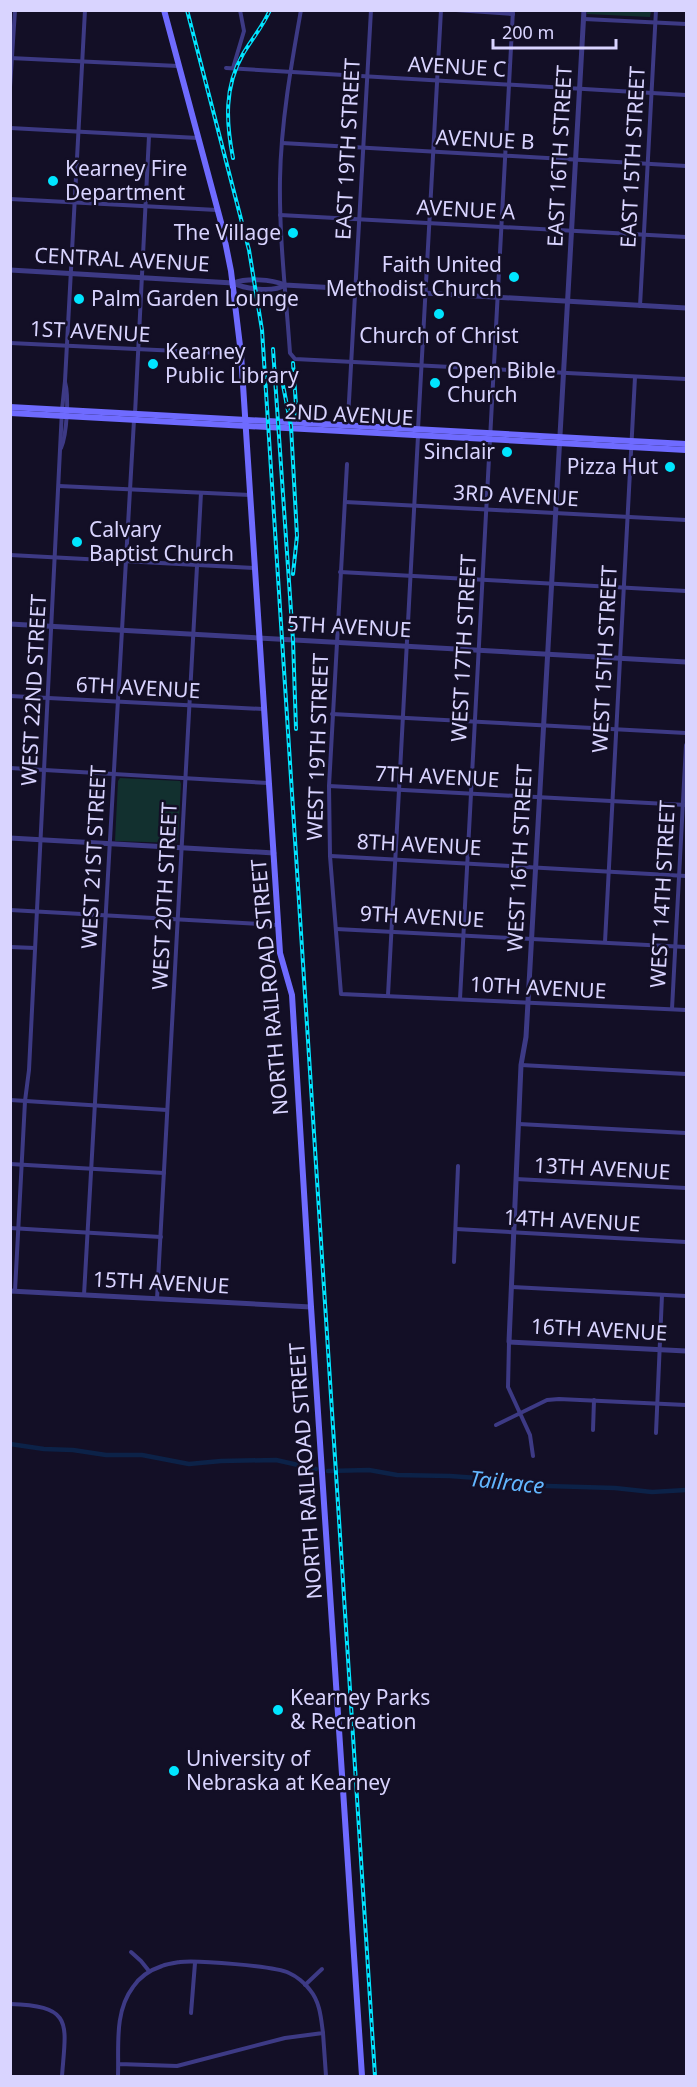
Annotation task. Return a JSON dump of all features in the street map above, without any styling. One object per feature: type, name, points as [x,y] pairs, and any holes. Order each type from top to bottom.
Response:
[{"type":"main road","name":"NORTH RAILROAD STREET","points":[[164,10],[218,210],[232,283],[241,354],[281,959],[292,996],[310,1307],[362,2076]]},
{"type":"main road","name":"2ND AVENUE","points":[[10,407],[64,413],[631,444],[687,450]]},
{"type":"main road","name":"2ND AVENUE","points":[[10,413],[64,413]]},
{"type":"main road","name":"2ND AVENUE","points":[[631,444],[687,444]]},
{"type":"street","points":[[10,87],[15,10]]},
{"type":"street","name":"WEST 22ND STREET","points":[[13,1291],[19,1228],[35,948],[61,449],[67,387],[65,381],[70,274],[86,10]]},
{"type":"street","points":[[233,68],[233,61],[244,31],[240,10]]},
{"type":"street","points":[[301,10],[282,143],[280,215],[290,353],[295,359],[687,379]]},
{"type":"street","name":"EAST 19TH STREET","points":[[355,289],[370,10]]},
{"type":"street","points":[[388,995],[441,10]]},
{"type":"street","points":[[456,10],[513,12]]},
{"type":"street","name":"EAST 16TH STREET","points":[[568,302],[584,10]]},
{"type":"street","name":"EAST 15TH STREET","points":[[640,306],[656,10]]},
{"type":"street","name":"WEST 17TH STREET","points":[[460,999],[513,12]]},
{"type":"street","points":[[584,18],[687,24]]},
{"type":"street","points":[[11,58],[179,66]]},
{"type":"street","name":"AVENUE C","points":[[226,68],[687,95]]},
{"type":"street","points":[[10,128],[198,138]]},
{"type":"street","name":"WEST 21ST STREET","points":[[84,1295],[149,136]]},
{"type":"street","name":"AVENUE B","points":[[282,143],[687,166]]},
{"type":"street","points":[[10,200],[218,210]]},
{"type":"street","name":"AVENUE A","points":[[280,215],[687,237]]},
{"type":"street","name":"CENTRAL AVENUE","points":[[10,270],[232,283],[243,287],[277,289],[285,285],[687,308]]},
{"type":"street","points":[[348,419],[355,289]]},
{"type":"street","name":"WEST 16TH STREET","points":[[533,1456],[530,1435],[508,1387],[509,1342],[521,1065],[526,1037],[568,302]]},
{"type":"street","name":"1ST AVENUE","points":[[10,343],[241,354]]},
{"type":"street","name":"WEST 15TH STREET","points":[[605,942],[634,377]]},
{"type":"street","name":"WEST 19TH STREET","points":[[341,994],[330,856],[329,786],[347,464]]},
{"type":"street","points":[[59,486],[250,495]]},
{"type":"street","name":"WEST 20TH STREET","points":[[157,1299],[201,493]]},
{"type":"street","name":"3RD AVENUE","points":[[345,502],[687,520]]},
{"type":"street","points":[[10,555],[255,568]]},
{"type":"street","points":[[340,572],[687,591]]},
{"type":"street","name":"5TH AVENUE","points":[[10,624],[687,662]]},
{"type":"street","name":"6TH AVENUE","points":[[10,696],[264,710]]},
{"type":"street","points":[[332,714],[687,733]]},
{"type":"street","name":"WEST 14TH STREET","points":[[672,1009],[687,745]]},
{"type":"street","points":[[10,768],[269,783]]},
{"type":"street","name":"7TH AVENUE","points":[[329,786],[685,805]]},
{"type":"street","points":[[10,838],[274,853]]},
{"type":"street","name":"8TH AVENUE","points":[[330,856],[687,876]]},
{"type":"street","points":[[10,910],[279,925]]},
{"type":"street","name":"9TH AVENUE","points":[[336,929],[687,947]]},
{"type":"street","points":[[10,947],[35,948]]},
{"type":"street","name":"10TH AVENUE","points":[[341,994],[687,1010]]},
{"type":"street","points":[[521,1065],[687,1074]]},
{"type":"street","points":[[10,1100],[167,1110]]},
{"type":"street","points":[[519,1124],[687,1133]]},
{"type":"street","points":[[10,1164],[164,1173]]},
{"type":"street","points":[[454,1262],[458,1166]]},
{"type":"street","name":"13TH AVENUE","points":[[516,1179],[687,1188]]},
{"type":"street","points":[[10,1228],[161,1237]]},
{"type":"street","name":"14TH AVENUE","points":[[456,1229],[687,1242]]},
{"type":"street","points":[[511,1287],[687,1296]]},
{"type":"street","name":"15TH AVENUE","points":[[13,1291],[310,1307]]},
{"type":"street","points":[[656,1433],[662,1295]]},
{"type":"street","name":"16TH AVENUE","points":[[509,1342],[687,1351]]},
{"type":"street","points":[[496,1425],[547,1400],[687,1405]]},
{"type":"street","points":[[593,1430],[594,1400]]},
{"type":"street","points":[[131,1952],[149,1971]]},
{"type":"street","points":[[118,2076],[120,2019],[124,2002],[133,1986],[149,1971],[181,1962],[271,1968],[288,1972],[305,1985],[311,1991],[319,2007],[326,2076]]},
{"type":"street","points":[[191,2013],[195,1963]]},
{"type":"street","points":[[305,1985],[322,1969]]},
{"type":"street","points":[[10,2004],[50,2009],[61,2019],[65,2031],[62,2076]]},
{"type":"street","points":[[118,2064],[177,2066],[285,2038],[323,2033]]},
{"type":"green space","points":[[587,11],[651,11],[650,17],[587,14]]},
{"type":"green space","points":[[120,778],[180,781],[178,841],[176,843],[115,841]]},
{"type":"waterway","name":"Tailrace","points":[[10,1444],[106,1455],[142,1455],[189,1464],[276,1460],[316,1469]]},
{"type":"waterway","name":"Tailrace","points":[[328,1471],[369,1470],[397,1475],[491,1479],[514,1485],[615,1488],[652,1492],[686,1490]]},
{"type":"railway","points":[[187,10],[249,250],[262,330],[375,2076]]},
{"type":"railway","points":[[233,158],[228,118],[232,79],[243,54],[270,10]]},
{"type":"railway","points":[[273,349],[293,640],[296,729]]},
{"type":"railway","points":[[293,363],[297,419]]},
{"type":"railway","points":[[282,380],[291,426],[297,536],[293,574]]},
{"type":"place","name":"Kearney Fire Department","points":[[53,181]]},
{"type":"place","name":"The Village","points":[[293,233]]},
{"type":"place","name":"Faith United Methodist Church","points":[[514,277]]},
{"type":"place","name":"Palm Garden Lounge","points":[[79,299]]},
{"type":"place","name":"Church of Christ","points":[[439,314]]},
{"type":"place","name":"Kearney Public Library","points":[[153,364]]},
{"type":"place","name":"Open Bible Church","points":[[435,383]]},
{"type":"place","name":"Sinclair","points":[[507,452]]},
{"type":"place","name":"Pizza Hut","points":[[670,467]]},
{"type":"place","name":"Calvary Baptist Church","points":[[77,542]]},
{"type":"place","name":"Kearney Parks & Recreation","points":[[278,1710]]},
{"type":"place","name":"University of Nebraska at Kearney","points":[[174,1771]]}]
